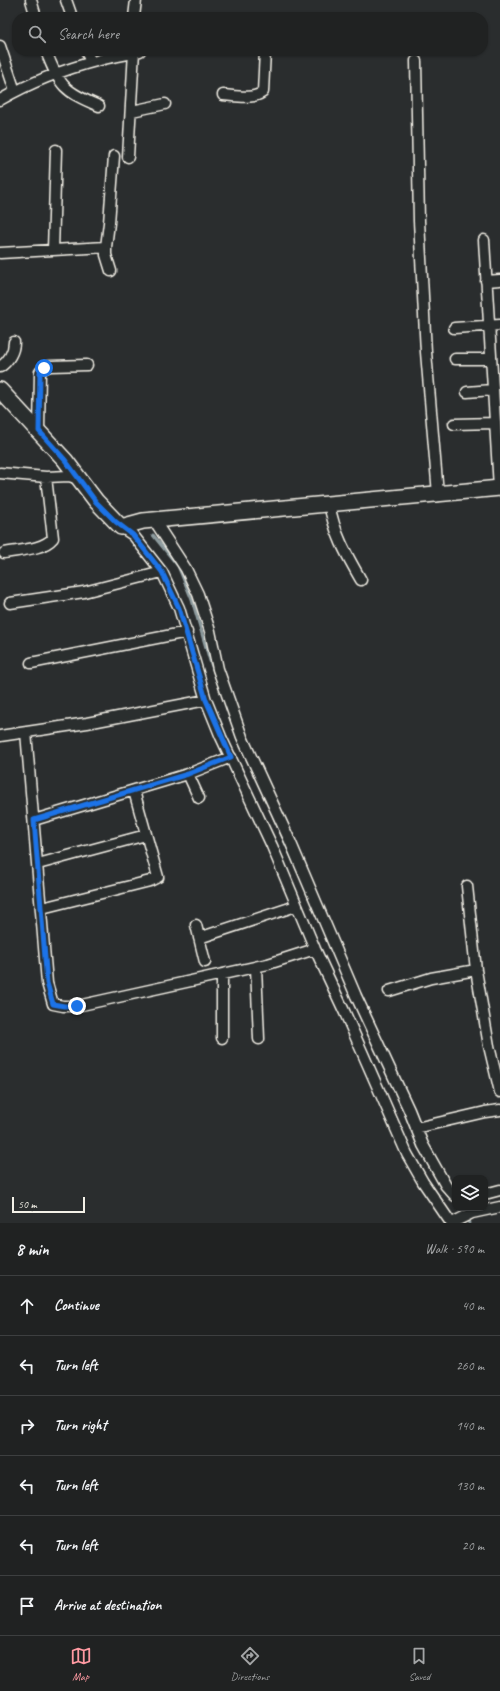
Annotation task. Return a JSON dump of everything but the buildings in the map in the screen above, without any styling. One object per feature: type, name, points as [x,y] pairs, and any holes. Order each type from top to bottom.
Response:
[{"type":"street","points":[[31,0],[35,12]]},
{"type":"street","points":[[66,0],[70,12]]},
{"type":"street","points":[[135,12],[136,0]]},
{"type":"street","points":[[0,46],[15,91]]},
{"type":"street","points":[[48,56],[55,74],[71,94],[99,106]]},
{"type":"street","points":[[88,56],[91,62]]},
{"type":"street","points":[[0,100],[15,91],[55,74],[91,62],[118,56]]},
{"type":"street","points":[[128,157],[136,56]]},
{"type":"street","points":[[223,95],[251,97],[259,96],[263,92],[264,56]]},
{"type":"street","points":[[416,61],[419,228],[426,352],[438,494]]},
{"type":"street","points":[[132,111],[166,104]]},
{"type":"street","points":[[54,250],[56,150]]},
{"type":"street","points":[[111,271],[106,255],[106,247],[114,156]]},
{"type":"street","points":[[121,526],[134,522],[500,488],[495,389],[491,359],[484,240]]},
{"type":"street","points":[[0,253],[106,247]]},
{"type":"street","points":[[486,281],[500,280]]},
{"type":"street","points":[[454,328],[500,325]]},
{"type":"street","points":[[0,367],[10,357],[14,342]]},
{"type":"street","points":[[455,359],[491,359]]},
{"type":"street","points":[[39,431],[40,372],[44,368],[50,366],[87,365]]},
{"type":"street","points":[[467,392],[495,389]]},
{"type":"street","points":[[0,390],[65,460],[96,502],[121,526],[133,535],[162,572],[179,608],[206,700],[272,846],[296,906],[407,1154],[423,1182],[452,1223],[472,1213],[500,1207]]},
{"type":"street","points":[[454,424],[497,422]]},
{"type":"street","points":[[0,473],[46,477],[69,476],[79,479]]},
{"type":"street","points":[[4,553],[38,547],[50,542],[53,538],[46,477]]},
{"type":"street","points":[[329,503],[336,533],[343,549],[361,580]]},
{"type":"street","points":[[154,520],[186,569],[198,594],[210,631],[218,670],[242,737],[290,841],[356,996],[416,1128],[446,1186],[452,1193]]},
{"type":"street","points":[[10,603],[84,592],[162,572]]},
{"type":"street","points":[[31,663],[187,632]]},
{"type":"street","points":[[0,736],[86,723],[206,700]]},
{"type":"street","points":[[26,732],[42,908],[47,983],[53,1004],[77,1006],[256,967],[315,949]]},
{"type":"street","points":[[34,820],[134,792],[188,774],[231,757]]},
{"type":"street","points":[[188,774],[198,798]]},
{"type":"street","points":[[42,908],[150,881],[158,877],[134,792]]},
{"type":"street","points":[[38,864],[146,835]]},
{"type":"street","points":[[467,886],[476,970],[489,1046],[500,1092]]},
{"type":"street","points":[[199,938],[296,906]]},
{"type":"street","points":[[196,925],[205,962]]},
{"type":"street","points":[[256,967],[260,1039]]},
{"type":"street","points":[[389,990],[431,978],[476,970]]},
{"type":"street","points":[[222,975],[222,1038]]},
{"type":"street","points":[[416,1128],[500,1110]]},
{"type":"street","points":[[488,1193],[500,1190]]},
{"type":"waterway","points":[[153,535],[178,566],[192,600],[210,661],[235,730]]},
{"type":"waterway","points":[[274,818],[301,878]]},
{"type":"waterway","points":[[461,1211],[469,1223]]},
{"type":"route","points":[[44,368],[40,372],[39,431],[65,460],[96,502],[109,516],[133,535],[162,572],[179,608],[206,700],[231,757],[188,774],[134,792],[34,820],[47,983],[53,1004],[77,1006]]}]
